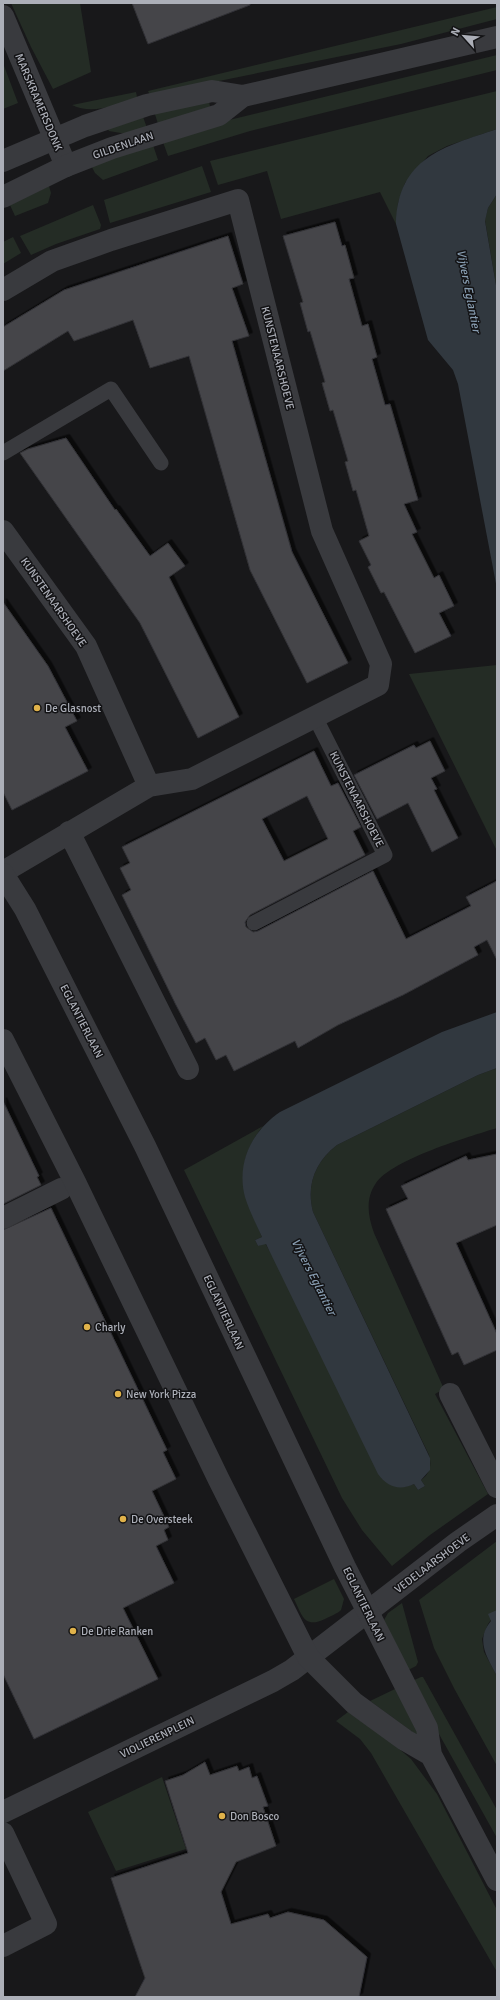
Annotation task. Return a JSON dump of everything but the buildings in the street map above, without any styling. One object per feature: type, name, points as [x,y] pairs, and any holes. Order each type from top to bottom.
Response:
[{"type":"street","name":"MARSKRAMERSDONK","points":[[3,16],[66,166]]},
{"type":"street","name":"GILDENLAAN","points":[[3,161],[54,138],[147,105],[212,91],[243,96],[497,37]]},
{"type":"street","name":"GILDENLAAN","points":[[3,197],[66,166],[119,145],[219,115],[243,96]]},
{"type":"street","name":"KUNSTENAARSHOEVE","points":[[3,290],[52,261],[111,240],[238,200],[322,531],[381,664],[378,685],[192,779],[150,786],[69,832],[3,873]]},
{"type":"street","name":"KUNSTENAARSHOEVE","points":[[3,531],[86,646],[150,786]]},
{"type":"street","points":[[69,832],[188,1069]]},
{"type":"street","name":"EGLANTIERLAAN","points":[[3,873],[25,909],[145,1146],[368,1612],[427,1728],[431,1755],[497,1880]]},
{"type":"street","points":[[3,1040],[75,1182],[219,1480],[308,1657],[354,1703],[405,1740],[431,1755]]},
{"type":"street","points":[[3,1218],[61,1189]]},
{"type":"street","points":[[450,1394],[497,1487]]},
{"type":"street","name":"VEDELAARSHOEVE","points":[[308,1657],[458,1542],[497,1515]]},
{"type":"street","name":"VIOLIERENPLEIN","points":[[3,1812],[273,1681],[292,1670],[308,1657]]},
{"type":"street","points":[[3,1833],[46,1924],[3,1946]]},
{"type":"lane","points":[[3,453],[111,389],[161,463]]},
{"type":"lane","name":"KUNSTENAARSHOEVE","points":[[254,923],[385,855],[315,717]]},
{"type":"shaded area","points":[[11,3],[80,3],[91,72],[53,89],[31,47]]},
{"type":"shaded area","points":[[497,7],[497,19],[401,44],[150,95],[148,91]]},
{"type":"shaded area","points":[[497,55],[497,70],[250,131],[168,156],[163,142],[225,121]]},
{"type":"shaded area","points":[[3,63],[18,103],[3,109]]},
{"type":"shaded area","points":[[497,91],[497,129],[447,146],[428,156],[405,183],[398,203],[396,224],[380,192],[281,219],[267,171],[218,185],[210,161]]},
{"type":"shaded area","points":[[136,92],[137,97],[134,100],[103,108],[87,109],[72,105]]},
{"type":"shaded area","points":[[209,101],[210,107],[158,124],[154,111]]},
{"type":"shaded area","points":[[142,114],[147,128],[127,134],[109,131],[108,129]]},
{"type":"shaded area","points":[[153,145],[158,160],[103,180],[95,173],[92,167],[94,165]]},
{"type":"shaded area","points":[[202,166],[211,192],[110,223],[104,200]]},
{"type":"shaded area","points":[[49,186],[51,193],[48,203],[15,216],[10,205]]},
{"type":"shaded area","points":[[497,194],[497,291],[485,220],[488,208]]},
{"type":"shaded area","points":[[93,205],[101,225],[100,229],[56,244],[31,255],[20,236]]},
{"type":"shaded area","points":[[13,237],[21,253],[3,264],[3,242]]},
{"type":"shaded area","points":[[497,665],[497,851],[409,674]]},
{"type":"shaded area","points":[[497,1068],[497,1128],[414,1157],[385,1174],[376,1183],[370,1195],[369,1214],[374,1233],[444,1389],[435,1394],[488,1494],[430,1535],[392,1566],[362,1530],[342,1498],[184,1170],[263,1126],[253,1141],[247,1154],[244,1168],[246,1194],[262,1237],[255,1240],[258,1246],[265,1243],[404,1487],[414,1484],[418,1490],[425,1486],[421,1480],[430,1469],[429,1455],[313,1212],[311,1202],[312,1183],[314,1175],[323,1159],[337,1145],[478,1075]]},
{"type":"shaded area","points":[[497,1541],[497,1611],[488,1624],[482,1639],[484,1652],[497,1676],[497,1766],[455,1690],[434,1648],[419,1600]]},
{"type":"shaded area","points":[[334,1579],[344,1599],[341,1610],[318,1622],[312,1622],[305,1619],[294,1599]]},
{"type":"shaded area","points":[[402,1603],[418,1662],[416,1666],[406,1671],[384,1620],[388,1613]]},
{"type":"shaded area","points":[[423,1677],[497,1810],[497,1838],[410,1682]]},
{"type":"shaded area","points":[[395,1689],[420,1731],[418,1736],[370,1701]]},
{"type":"shaded area","points":[[348,1712],[391,1742],[411,1759],[437,1794],[497,1910],[497,1972],[371,1753],[360,1739],[336,1721]]},
{"type":"shaded area","points":[[162,1777],[186,1849],[116,1871],[88,1812]]},
{"type":"water","name":"Vijvers Eglantier","points":[[497,129],[497,194],[488,208],[485,221],[497,291],[497,589],[458,384],[453,370],[428,340],[396,224],[399,201],[405,183],[415,169],[427,158],[442,149]]},
{"type":"water","name":"Vijvers Eglantier","points":[[497,1012],[497,1068],[478,1075],[337,1145],[323,1159],[314,1175],[312,1183],[311,1202],[313,1212],[430,1458],[430,1470],[421,1480],[425,1486],[418,1490],[414,1484],[404,1487],[394,1486],[385,1482],[378,1474],[266,1244],[258,1246],[255,1240],[262,1237],[245,1197],[243,1172],[245,1160],[254,1138],[270,1120],[280,1112],[442,1032]]},
{"type":"water","points":[[497,1610],[497,1676],[486,1655],[483,1642],[486,1628],[491,1621],[488,1614]]},
{"type":"place","name":"De Glasnost","points":[[37,708]]},
{"type":"place","name":"Charly","points":[[87,1327]]},
{"type":"place","name":"New York Pizza","points":[[118,1394]]},
{"type":"place","name":"De Oversteek","points":[[123,1519]]},
{"type":"place","name":"De Drie Ranken","points":[[73,1631]]},
{"type":"place","name":"Don Bosco","points":[[222,1816]]}]
